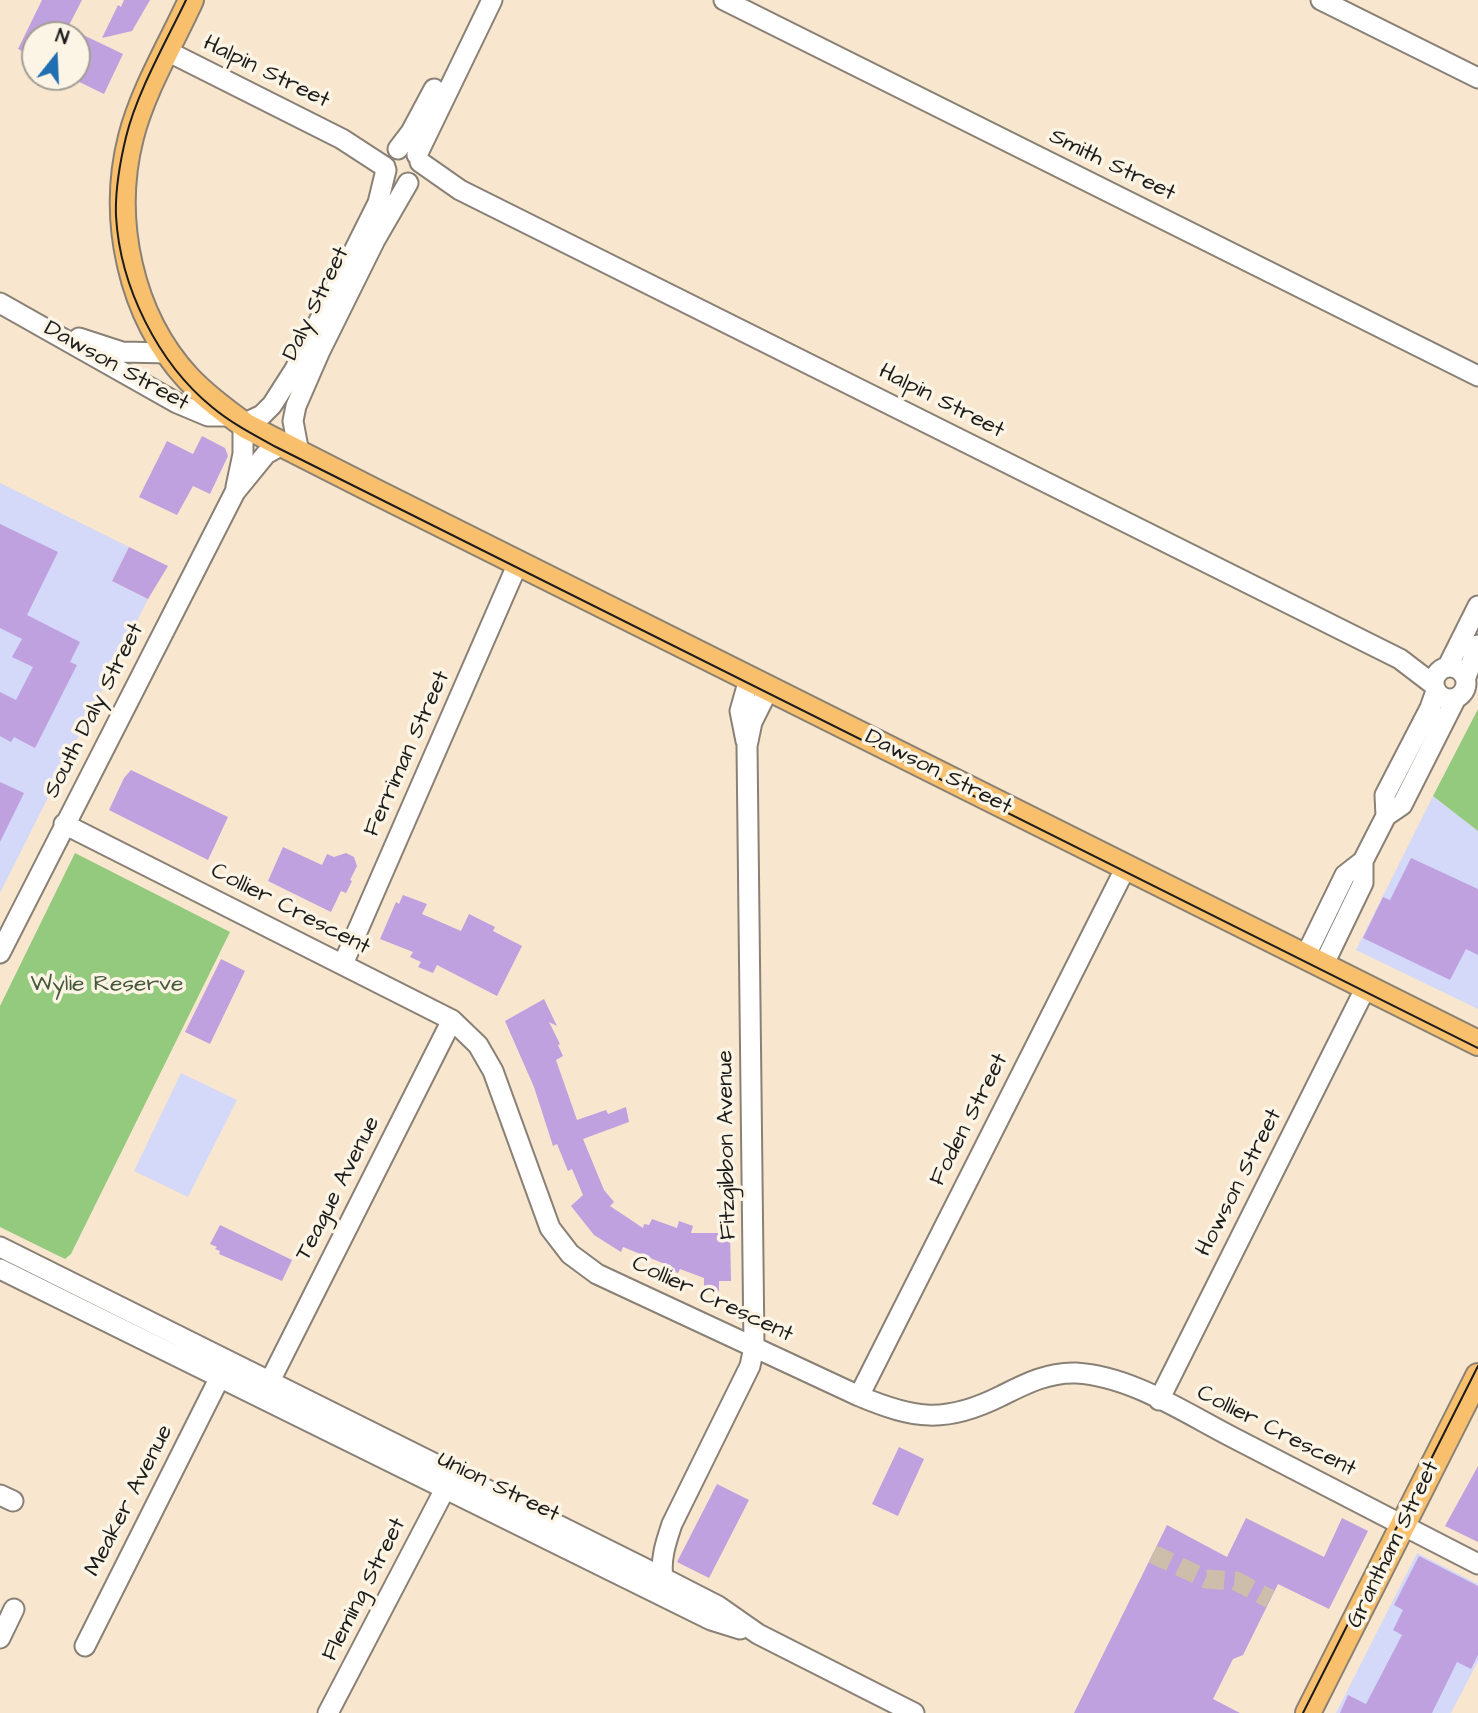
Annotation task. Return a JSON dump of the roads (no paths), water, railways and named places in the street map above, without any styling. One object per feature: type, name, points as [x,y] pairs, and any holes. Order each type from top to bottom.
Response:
[{"type":"main road","points":[[191,0],[131,137],[125,166],[121,216],[127,254],[156,334],[187,377],[238,420]]},
{"type":"main road","name":"Dawson Street","points":[[238,420],[290,449],[1478,1043]]},
{"type":"main road","name":"Grantham Street","points":[[1308,1713],[1478,1376]]},
{"type":"street","name":"Daly Street","points":[[238,420],[262,415],[278,397],[295,369],[379,203],[390,159],[424,110],[478,0]]},
{"type":"street","points":[[419,159],[408,149],[390,159],[392,180],[397,183],[410,182],[419,173],[419,159],[492,0]]},
{"type":"street","name":"Smith Street","points":[[724,0],[1478,376]]},
{"type":"street","points":[[1321,0],[1478,78]]},
{"type":"street","name":"Halpin Street","points":[[167,51],[342,139],[390,159]]},
{"type":"street","name":"Halpin Street","points":[[419,159],[460,190],[1440,678]]},
{"type":"street","name":"Halpin Street","points":[[410,182],[431,183],[460,190]]},
{"type":"street","name":"Daly Street","points":[[290,449],[296,406],[320,351],[375,240],[410,182]]},
{"type":"street","name":"Dawson Street","points":[[0,303],[177,403],[208,416],[238,420]]},
{"type":"street","name":"Dawson Street","points":[[33,320],[122,352],[169,353]]},
{"type":"street","name":"South Daly Street","points":[[235,492],[243,454],[238,420]]},
{"type":"street","name":"South Daly Street","points":[[0,953],[235,492],[266,454],[290,449]]},
{"type":"street","name":"Ferriman Street","points":[[343,964],[518,563]]},
{"type":"street","points":[[1386,816],[1385,794],[1430,708],[1440,678],[1478,606]]},
{"type":"street","points":[[1314,962],[1363,883],[1363,861],[1386,816],[1402,805],[1456,698],[1464,692],[1471,660],[1478,645]]},
{"type":"street","points":[[1440,678],[1459,669],[1466,677]]},
{"type":"street","points":[[1440,678],[1445,698],[1456,698]]},
{"type":"street","name":"Fitzgibbon Avenue","points":[[663,1578],[663,1552],[672,1524],[750,1366],[754,1347],[747,746],[759,683]]},
{"type":"street","name":"Collier Crescent","points":[[64,824],[452,1020],[478,1045],[493,1071],[550,1228],[570,1254],[597,1274],[859,1396],[902,1413],[950,1415],[971,1409],[1027,1382],[1053,1375],[1076,1373],[1128,1385],[1478,1564]]},
{"type":"street","name":"Foden Street","points":[[859,1396],[1126,867]]},
{"type":"street","name":"Howson Street","points":[[1159,1400],[1366,987]]},
{"type":"street","name":"Teague Avenue","points":[[270,1381],[452,1020]]},
{"type":"street","name":"Union Street","points":[[0,1247],[642,1567],[718,1606],[758,1634],[914,1713]]},
{"type":"street","name":"Union Street","points":[[0,1269],[711,1620],[758,1634]]},
{"type":"street","points":[[219,1378],[228,1359]]},
{"type":"street","name":"Meaker Avenue","points":[[85,1646],[219,1378]]},
{"type":"street","name":"Fleming Street","points":[[328,1713],[444,1489]]},
{"type":"street","name":"Fitzgibbon Avenue","points":[[642,1567],[660,1537],[672,1524]]},
{"type":"street","points":[[0,1638],[14,1609]]},
{"type":"tunnel","points":[[1153,1554],[1206,1579],[1236,1581],[1270,1599]]},
{"type":"tram line","points":[[186,0],[131,120],[118,176],[116,216],[125,270],[145,322],[175,369],[212,407],[235,424],[276,447],[1478,1048]]},
{"type":"tram line","points":[[1303,1713],[1478,1366]]},
{"type":"park label","name":"Wylie Reserve","points":[[107,985]]}]
